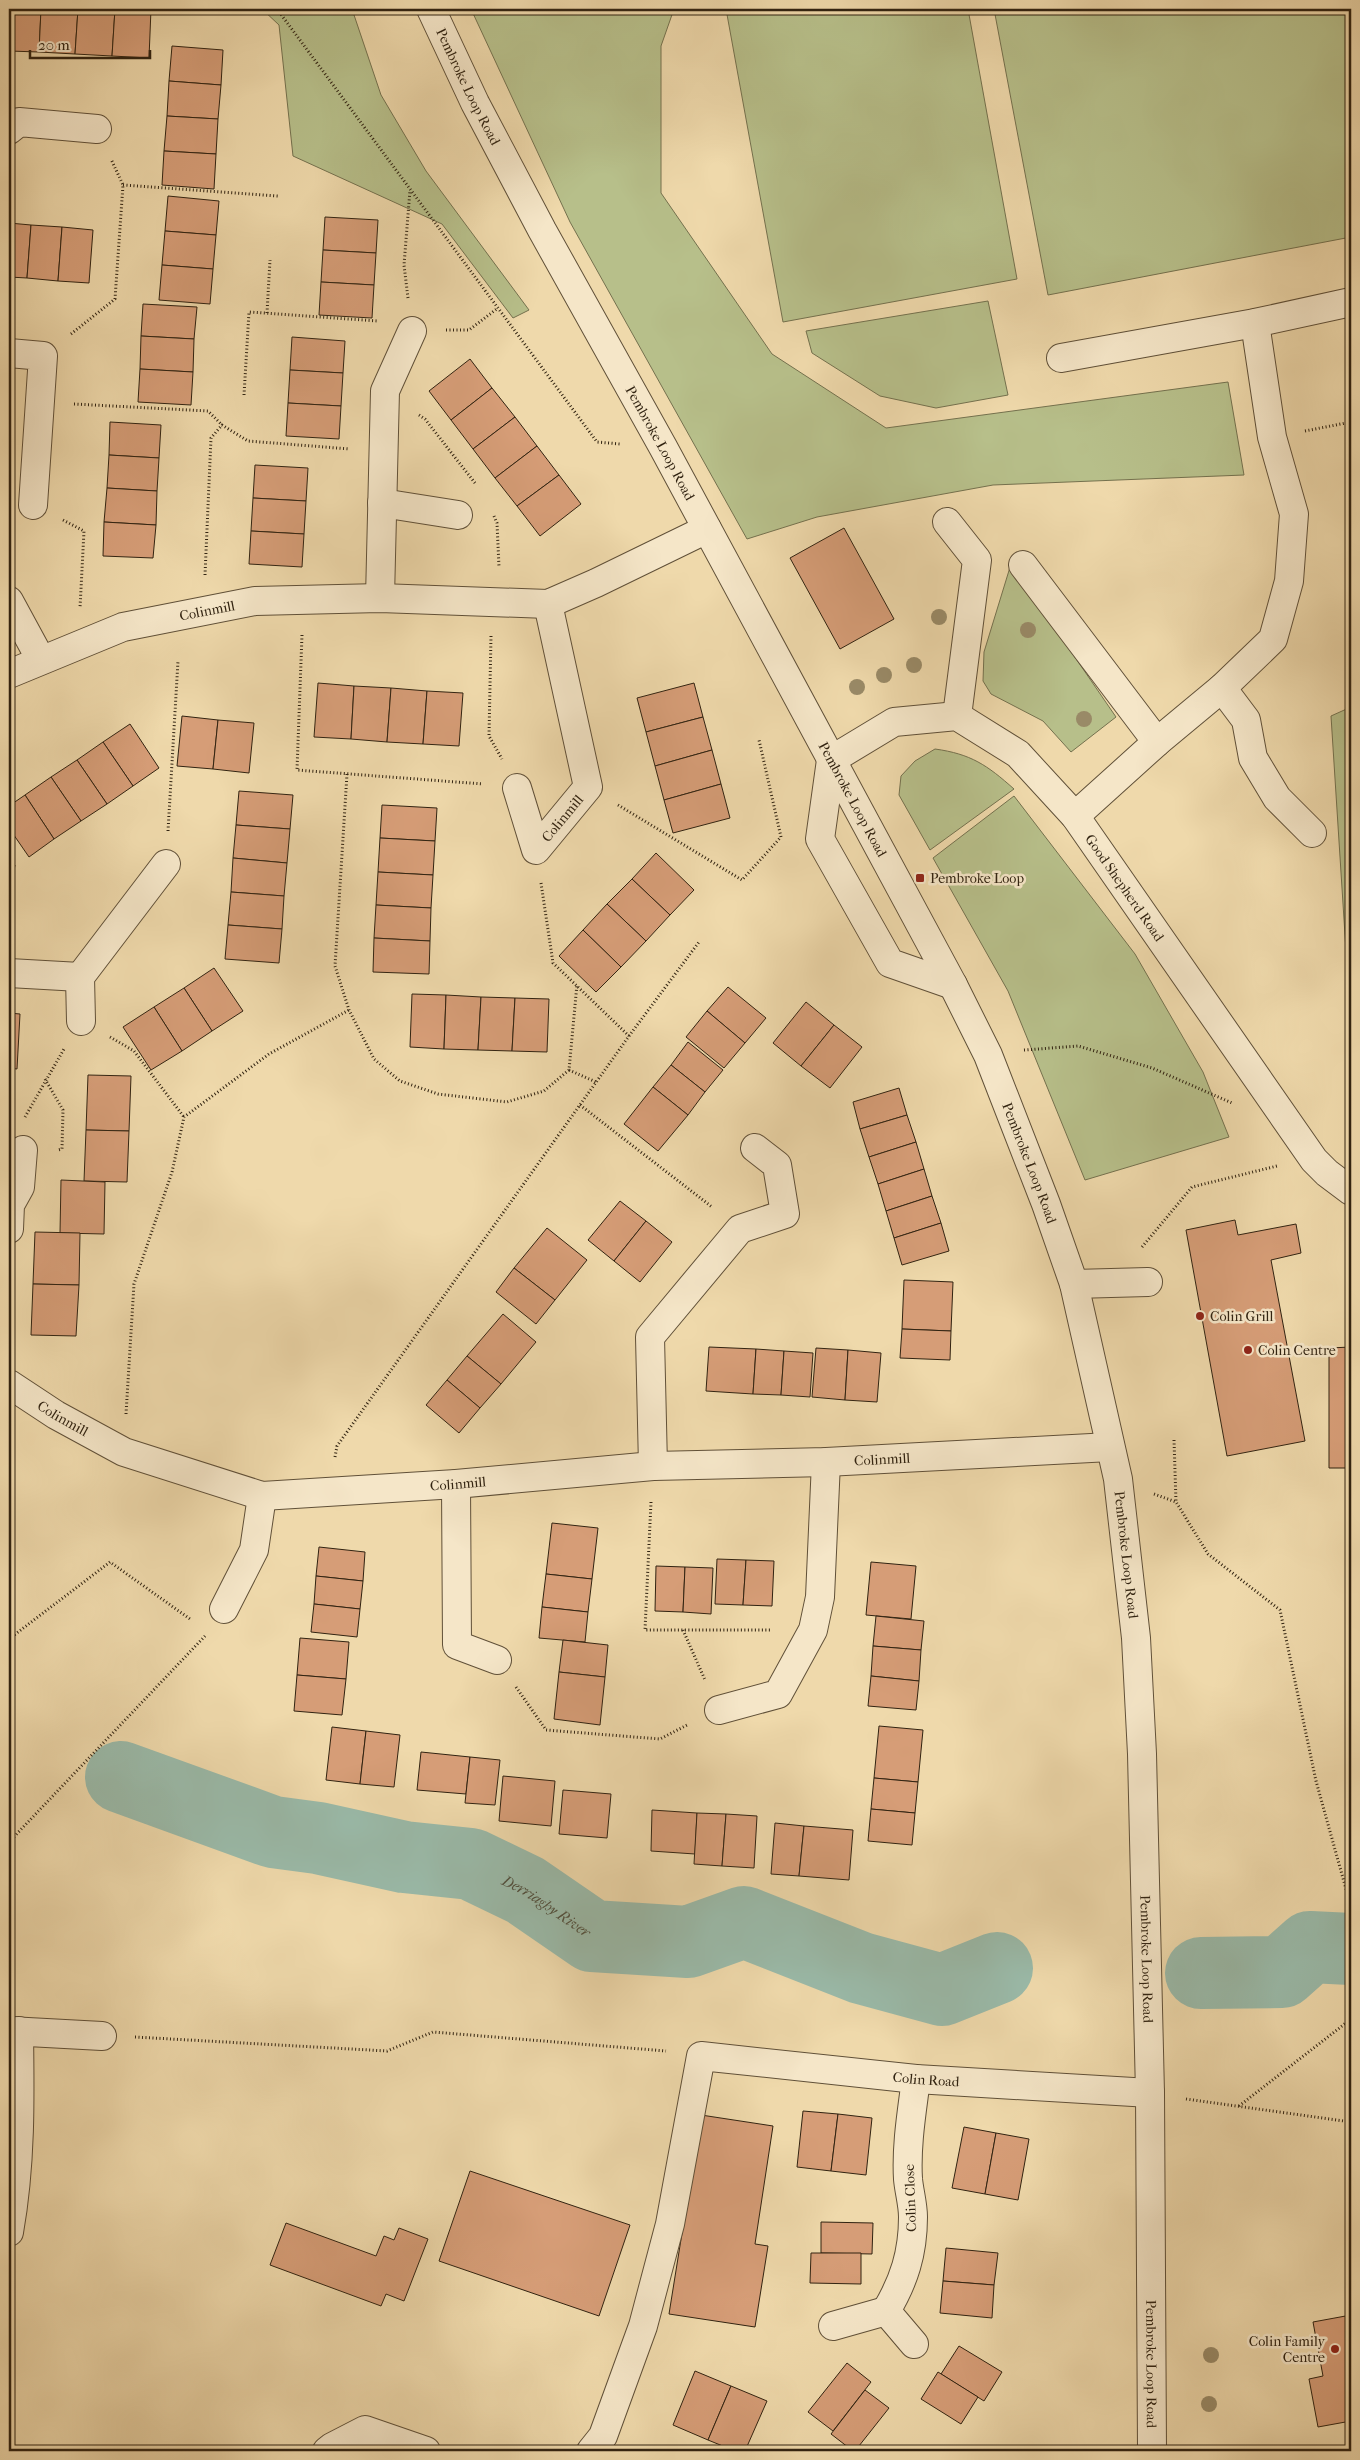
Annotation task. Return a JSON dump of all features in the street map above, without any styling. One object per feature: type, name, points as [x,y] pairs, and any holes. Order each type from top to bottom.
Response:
[{"type":"street","name":"Pembroke Loop Road","points":[[431,9],[475,103],[542,230],[663,447],[954,985],[988,1055],[1046,1204],[1074,1284],[1118,1479],[1136,1638],[1143,1792],[1150,2093],[1152,2451]]},
{"type":"street","points":[[9,130],[19,122],[98,130]]},
{"type":"street","points":[[1061,358],[1255,323],[1351,302]]},
{"type":"street","points":[[1074,816],[1156,742],[1222,688],[1273,638],[1289,581],[1294,514],[1272,438],[1255,323]]},
{"type":"street","points":[[380,598],[385,392],[412,331]]},
{"type":"street","points":[[9,353],[43,356],[33,505]]},
{"type":"street","points":[[382,503],[458,516]]},
{"type":"street","points":[[947,522],[977,560],[957,716],[894,722],[831,760],[820,839],[890,963],[954,985]]},
{"type":"street","name":"Colinmill","points":[[9,674],[123,626],[255,601],[380,598],[548,604],[596,584],[707,529]]},
{"type":"street","points":[[1023,565],[1156,742]]},
{"type":"street","points":[[9,601],[41,660]]},
{"type":"street","name":"Colinmill","points":[[536,850],[588,787],[548,604]]},
{"type":"street","points":[[1222,688],[1246,720],[1253,758],[1276,798],[1312,833]]},
{"type":"street","name":"Good Shepherd Road","points":[[957,716],[1018,754],[1074,816],[1314,1160],[1327,1173],[1351,1191]]},
{"type":"street","name":"Colinmill","points":[[518,788],[536,850]]},
{"type":"street","points":[[80,1021],[80,977],[166,864]]},
{"type":"street","points":[[9,973],[80,977]]},
{"type":"street","points":[[654,1466],[650,1337],[740,1229],[785,1214],[777,1165],[755,1148]]},
{"type":"street","points":[[9,1229],[10,1205],[20,1187],[23,1150]]},
{"type":"street","points":[[1074,1284],[1148,1282]]},
{"type":"street","name":"Colinmill","points":[[9,1384],[56,1415],[124,1452],[262,1496],[456,1484],[654,1466],[826,1462],[1110,1447]]},
{"type":"street","points":[[719,1710],[778,1694],[813,1630],[820,1597],[826,1462]]},
{"type":"street","points":[[456,1484],[457,1645],[497,1660]]},
{"type":"street","points":[[224,1609],[254,1550],[262,1496]]},
{"type":"street","points":[[9,2232],[14,2206],[20,2128],[14,2031],[102,2036]]},
{"type":"street","points":[[591,2451],[603,2436],[643,2326],[670,2224],[701,2056]]},
{"type":"street","name":"Colin Road","points":[[701,2056],[916,2079],[1150,2093]]},
{"type":"street","name":"Colin Close","points":[[886,2311],[901,2286],[911,2246],[913,2215],[908,2179],[908,2154],[916,2079]]},
{"type":"street","points":[[833,2326],[886,2311],[914,2344]]},
{"type":"street","points":[[328,2451],[332,2447],[365,2430],[426,2451]]},
{"type":"path","points":[[277,9],[597,442],[663,447]]},
{"type":"path","points":[[43,356],[115,298],[124,185],[98,130]]},
{"type":"path","points":[[124,185],[278,196]]},
{"type":"path","points":[[410,190],[404,265],[412,331]]},
{"type":"path","points":[[267,313],[270,260]]},
{"type":"path","points":[[244,395],[249,312],[378,321],[412,331],[469,330],[498,308]]},
{"type":"path","points":[[40,403],[208,411],[222,425],[248,441],[384,451]]},
{"type":"path","points":[[1272,438],[1351,422]]},
{"type":"path","points":[[203,611],[211,438],[222,425]]},
{"type":"path","points":[[33,505],[84,530],[78,644]]},
{"type":"path","points":[[303,600],[298,770],[518,788]]},
{"type":"path","points":[[492,602],[489,736],[518,788]]},
{"type":"path","points":[[166,864],[178,661]]},
{"type":"path","points":[[588,787],[742,880],[781,837],[759,740]]},
{"type":"path","points":[[347,774],[335,966],[350,1010],[374,1059],[400,1081],[438,1094],[508,1102],[544,1090],[569,1070],[576,984]]},
{"type":"path","points":[[536,850],[553,963],[628,1036]]},
{"type":"path","points":[[330,1492],[336,1446],[628,1036],[699,942]]},
{"type":"path","points":[[124,1452],[134,1284],[172,1172],[184,1117],[269,1054],[350,1010]]},
{"type":"path","points":[[45,1079],[63,1110],[62,1150],[23,1150],[25,1114],[45,1079],[80,1021],[134,1051],[184,1117]]},
{"type":"path","points":[[1019,1050],[1078,1046],[1152,1068],[1229,1103],[1277,1105]]},
{"type":"path","points":[[569,1070],[596,1082]]},
{"type":"path","points":[[580,1105],[740,1229]]},
{"type":"path","points":[[1142,1247],[1192,1187],[1255,1170],[1314,1160]]},
{"type":"path","points":[[1174,1440],[1176,1502],[1208,1554],[1280,1610],[1316,1781],[1351,1907]]},
{"type":"path","points":[[654,1466],[645,1630],[813,1630]]},
{"type":"path","points":[[1152,1493],[1176,1502]]},
{"type":"path","points":[[9,1638],[110,1562],[209,1632]]},
{"type":"path","points":[[9,1842],[209,1632],[224,1609]]},
{"type":"path","points":[[497,1660],[546,1730],[660,1738],[719,1710],[683,1630]]},
{"type":"path","points":[[1239,2106],[1351,2019]]},
{"type":"path","points":[[102,2036],[386,2051],[433,2032],[701,2056]]},
{"type":"path","points":[[1184,2098],[1351,2122]]},
{"type":"green space","points":[[262,9],[352,9],[381,95],[426,171],[529,310],[513,318],[442,224],[293,156],[279,25]]},
{"type":"green space","points":[[471,9],[674,9],[661,46],[661,193],[772,354],[886,428],[1228,382],[1244,475],[993,485],[817,517],[747,539],[570,222]]},
{"type":"green space","points":[[726,9],[968,9],[1017,279],[783,322]]},
{"type":"green space","points":[[994,9],[1351,9],[1351,237],[1048,295]]},
{"type":"green space","points":[[988,301],[1008,395],[936,408],[880,396],[812,353],[806,331]]},
{"type":"green space","points":[[1011,564],[1116,717],[1071,752],[1043,721],[991,694],[983,681],[984,652]]},
{"type":"green space","points":[[1351,707],[1351,1029],[1331,716]]},
{"type":"green space","points":[[935,749],[959,754],[978,762],[1014,789],[930,850],[899,795],[901,776],[915,761]]},
{"type":"green space","points":[[1014,796],[1135,954],[1203,1072],[1229,1137],[1085,1180],[1008,991],[933,858]]},
{"type":"building","points":[[9,9],[41,9],[39,52],[9,51]]},
{"type":"building","points":[[41,9],[78,9],[75,54],[39,52]]},
{"type":"building","points":[[78,9],[115,9],[112,56],[75,54]]},
{"type":"building","points":[[115,9],[151,9],[149,58],[112,56]]},
{"type":"building","points":[[172,46],[223,50],[221,85],[169,81]]},
{"type":"building","points":[[169,81],[221,85],[218,119],[167,116]]},
{"type":"building","points":[[167,116],[218,119],[216,154],[164,151]]},
{"type":"building","points":[[164,151],[216,154],[214,189],[162,185]]},
{"type":"building","points":[[168,196],[219,201],[216,235],[165,231]]},
{"type":"building","points":[[325,217],[378,220],[376,253],[323,250]]},
{"type":"building","points":[[9,223],[31,225],[27,278],[9,277]]},
{"type":"building","points":[[31,225],[62,227],[58,281],[27,278]]},
{"type":"building","points":[[62,227],[93,230],[89,283],[58,281]]},
{"type":"building","points":[[165,231],[216,235],[213,269],[162,265]]},
{"type":"building","points":[[323,250],[376,253],[374,285],[321,282]]},
{"type":"building","points":[[162,265],[213,269],[210,304],[159,300]]},
{"type":"building","points":[[321,282],[374,285],[372,318],[319,315]]},
{"type":"building","points":[[143,304],[197,307],[194,339],[141,336]]},
{"type":"building","points":[[141,336],[194,339],[193,372],[140,369]]},
{"type":"building","points":[[292,337],[345,341],[343,373],[290,370]]},
{"type":"building","points":[[470,359],[492,388],[451,420],[429,391]]},
{"type":"building","points":[[140,369],[193,372],[191,405],[138,402]]},
{"type":"building","points":[[290,370],[343,373],[341,406],[288,403]]},
{"type":"building","points":[[492,388],[515,417],[473,449],[451,420]]},
{"type":"building","points":[[288,403],[341,406],[339,439],[286,436]]},
{"type":"building","points":[[515,417],[537,446],[495,478],[473,449]]},
{"type":"building","points":[[110,422],[161,425],[159,458],[109,455]]},
{"type":"building","points":[[537,446],[559,475],[517,506],[495,478]]},
{"type":"building","points":[[109,455],[159,458],[157,491],[107,488]]},
{"type":"building","points":[[255,465],[308,468],[306,501],[253,498]]},
{"type":"building","points":[[559,475],[581,504],[540,536],[517,506]]},
{"type":"building","points":[[107,488],[157,491],[156,525],[104,522]]},
{"type":"building","points":[[253,498],[306,501],[304,534],[251,531]]},
{"type":"building","points":[[104,522],[156,525],[153,558],[103,556]]},
{"type":"building","points":[[844,528],[894,619],[840,649],[790,558]]},
{"type":"building","points":[[251,531],[304,534],[302,567],[249,564]]},
{"type":"building","points":[[318,683],[354,686],[351,739],[314,737]]},
{"type":"building","points":[[694,683],[703,717],[646,732],[637,698]]},
{"type":"building","points":[[354,686],[391,688],[387,742],[351,739]]},
{"type":"building","points":[[391,688],[427,691],[423,744],[387,742]]},
{"type":"building","points":[[427,691],[463,693],[459,746],[423,744]]},
{"type":"building","points":[[182,716],[218,720],[213,769],[177,766]]},
{"type":"building","points":[[703,717],[712,750],[655,766],[646,732]]},
{"type":"building","points":[[218,720],[254,723],[249,773],[213,769]]},
{"type":"building","points":[[130,724],[159,768],[133,786],[103,742]]},
{"type":"building","points":[[103,742],[133,786],[107,804],[77,760]]},
{"type":"building","points":[[712,750],[721,784],[664,800],[655,766]]},
{"type":"building","points":[[77,760],[107,804],[81,821],[51,777]]},
{"type":"building","points":[[51,777],[81,821],[54,839],[25,795]]},
{"type":"building","points":[[721,784],[730,818],[673,833],[664,800]]},
{"type":"building","points":[[239,791],[293,795],[290,829],[236,825]]},
{"type":"building","points":[[25,795],[54,839],[29,857],[9,828],[9,806]]},
{"type":"building","points":[[382,805],[437,808],[435,841],[380,838]]},
{"type":"building","points":[[236,825],[290,829],[287,863],[233,858]]},
{"type":"building","points":[[380,838],[435,841],[433,875],[378,872]]},
{"type":"building","points":[[656,853],[694,890],[670,915],[632,879]]},
{"type":"building","points":[[233,858],[287,863],[284,896],[231,892]]},
{"type":"building","points":[[9,864],[15,865],[10,893],[9,893]]},
{"type":"building","points":[[378,872],[433,875],[431,908],[376,905]]},
{"type":"building","points":[[632,879],[670,915],[646,941],[607,904]]},
{"type":"building","points":[[231,892],[284,896],[282,929],[228,925]]},
{"type":"building","points":[[607,904],[646,941],[621,967],[583,930]]},
{"type":"building","points":[[376,905],[431,908],[430,941],[374,938]]},
{"type":"building","points":[[228,925],[282,929],[279,963],[225,959]]},
{"type":"building","points":[[583,930],[621,967],[596,992],[559,956]]},
{"type":"building","points":[[374,938],[430,941],[429,974],[373,972]]},
{"type":"building","points":[[214,968],[243,1011],[212,1031],[184,988]]},
{"type":"building","points":[[728,987],[766,1018],[745,1043],[707,1011]]},
{"type":"building","points":[[184,988],[212,1031],[182,1051],[154,1007]]},
{"type":"building","points":[[412,994],[446,995],[444,1049],[410,1047]]},
{"type":"building","points":[[446,995],[481,997],[478,1050],[444,1049]]},
{"type":"building","points":[[481,997],[515,998],[512,1051],[478,1050]]},
{"type":"building","points":[[515,998],[549,999],[547,1052],[512,1051]]},
{"type":"building","points":[[806,1002],[834,1025],[801,1066],[773,1043]]},
{"type":"building","points":[[154,1007],[182,1051],[151,1070],[123,1027]]},
{"type":"building","points":[[707,1011],[745,1043],[724,1068],[686,1037]]},
{"type":"building","points":[[9,1013],[20,1014],[17,1069],[9,1068]]},
{"type":"building","points":[[834,1025],[862,1047],[830,1088],[801,1066]]},
{"type":"building","points":[[688,1042],[723,1070],[705,1092],[671,1065]]},
{"type":"building","points":[[671,1065],[705,1092],[688,1115],[653,1087]]},
{"type":"building","points":[[88,1075],[131,1076],[129,1131],[86,1130]]},
{"type":"building","points":[[653,1087],[688,1115],[658,1151],[624,1124]]},
{"type":"building","points":[[899,1088],[907,1115],[860,1129],[853,1102]]},
{"type":"building","points":[[907,1115],[916,1142],[869,1157],[860,1129]]},
{"type":"building","points":[[86,1130],[129,1131],[127,1182],[84,1181]]},
{"type":"building","points":[[916,1142],[924,1169],[878,1184],[869,1157]]},
{"type":"building","points":[[924,1169],[932,1196],[886,1211],[878,1184]]},
{"type":"building","points":[[61,1180],[105,1182],[104,1234],[60,1233]]},
{"type":"building","points":[[932,1196],[941,1223],[894,1238],[886,1211]]},
{"type":"building","points":[[620,1201],[646,1221],[614,1261],[588,1240]]},
{"type":"building","name":"Colin Centre","points":[[1235,1220],[1238,1235],[1296,1224],[1301,1253],[1271,1260],[1305,1441],[1227,1456],[1186,1230]]},
{"type":"building","points":[[646,1221],[672,1242],[640,1282],[614,1261]]},
{"type":"building","points":[[941,1223],[949,1251],[902,1265],[894,1238]]},
{"type":"building","points":[[547,1228],[587,1260],[555,1300],[514,1268]]},
{"type":"building","points":[[35,1232],[80,1233],[79,1285],[33,1284]]},
{"type":"building","points":[[514,1268],[555,1300],[536,1324],[496,1292]]},
{"type":"building","points":[[904,1280],[953,1282],[951,1331],[902,1329]]},
{"type":"building","points":[[33,1284],[79,1285],[76,1336],[31,1335]]},
{"type":"building","points":[[503,1314],[536,1342],[501,1384],[467,1356]]},
{"type":"building","points":[[902,1329],[951,1331],[950,1360],[900,1358]]},
{"type":"building","points":[[709,1347],[756,1349],[753,1394],[706,1391]]},
{"type":"building","points":[[1351,1347],[1351,1468],[1329,1468],[1329,1348]]},
{"type":"building","points":[[816,1348],[848,1350],[845,1400],[812,1397]]},
{"type":"building","points":[[756,1349],[784,1351],[781,1395],[753,1394]]},
{"type":"building","points":[[848,1350],[881,1353],[877,1402],[845,1400]]},
{"type":"building","points":[[784,1351],[813,1353],[810,1397],[781,1395]]},
{"type":"building","points":[[467,1356],[501,1384],[480,1408],[447,1380]]},
{"type":"building","points":[[447,1380],[480,1408],[459,1433],[426,1405]]},
{"type":"building","points":[[552,1523],[598,1528],[592,1579],[546,1574]]},
{"type":"building","points":[[319,1547],[365,1552],[363,1581],[316,1576]]},
{"type":"building","points":[[717,1559],[746,1560],[743,1605],[715,1604]]},
{"type":"building","points":[[746,1560],[774,1561],[772,1606],[743,1605]]},
{"type":"building","points":[[871,1562],[916,1566],[911,1619],[866,1615]]},
{"type":"building","points":[[656,1566],[685,1567],[683,1612],[655,1611]]},
{"type":"building","points":[[685,1567],[713,1568],[711,1614],[683,1612]]},
{"type":"building","points":[[546,1574],[592,1579],[588,1612],[542,1607]]},
{"type":"building","points":[[316,1576],[363,1581],[360,1609],[314,1604]]},
{"type":"building","points":[[314,1604],[360,1609],[357,1637],[311,1632]]},
{"type":"building","points":[[542,1607],[588,1612],[585,1642],[539,1638]]},
{"type":"building","points":[[876,1616],[924,1621],[921,1650],[873,1646]]},
{"type":"building","points":[[300,1638],[349,1642],[346,1679],[297,1675]]},
{"type":"building","points":[[563,1640],[608,1645],[605,1677],[559,1672]]},
{"type":"building","points":[[873,1646],[921,1650],[919,1681],[871,1676]]},
{"type":"building","points":[[559,1672],[605,1677],[600,1725],[554,1719]]},
{"type":"building","points":[[297,1675],[346,1679],[342,1715],[294,1711]]},
{"type":"building","points":[[871,1676],[919,1681],[916,1710],[868,1706]]},
{"type":"building","points":[[879,1726],[923,1730],[918,1782],[874,1778]]},
{"type":"building","points":[[332,1727],[366,1731],[360,1784],[326,1780]]},
{"type":"building","points":[[366,1731],[400,1735],[394,1787],[360,1784]]},
{"type":"building","points":[[421,1752],[470,1757],[466,1794],[417,1790]]},
{"type":"building","points":[[470,1757],[500,1760],[495,1805],[465,1803]]},
{"type":"building","points":[[503,1776],[555,1781],[551,1826],[499,1821]]},
{"type":"building","points":[[874,1778],[918,1782],[915,1813],[871,1809]]},
{"type":"building","points":[[563,1790],[611,1794],[607,1838],[559,1834]]},
{"type":"building","points":[[871,1809],[915,1813],[912,1845],[868,1841]]},
{"type":"building","points":[[652,1810],[697,1813],[695,1854],[651,1851]]},
{"type":"building","points":[[697,1813],[726,1814],[722,1866],[694,1864]]},
{"type":"building","points":[[726,1814],[757,1816],[754,1868],[722,1866]]},
{"type":"building","points":[[775,1823],[804,1826],[799,1876],[771,1874]]},
{"type":"building","points":[[804,1826],[853,1830],[849,1880],[799,1876]]},
{"type":"building","points":[[803,2111],[838,2114],[831,2171],[797,2167]]},
{"type":"building","points":[[838,2114],[872,2118],[866,2175],[831,2171]]},
{"type":"building","points":[[701,2115],[773,2126],[755,2244],[768,2246],[755,2327],[669,2314]]},
{"type":"building","points":[[964,2127],[996,2133],[985,2194],[952,2188]]},
{"type":"building","points":[[996,2133],[1029,2139],[1018,2200],[985,2194]]},
{"type":"building","points":[[470,2171],[630,2225],[599,2316],[439,2261]]},
{"type":"building","points":[[821,2222],[873,2223],[872,2254],[821,2253]]},
{"type":"building","points":[[286,2223],[376,2256],[384,2236],[394,2240],[399,2228],[428,2239],[404,2301],[386,2294],[381,2306],[270,2265]]},
{"type":"building","points":[[946,2248],[998,2253],[994,2285],[943,2281]]},
{"type":"building","points":[[811,2253],[861,2253],[861,2284],[810,2283]]},
{"type":"building","points":[[943,2281],[994,2285],[992,2318],[940,2313]]},
{"type":"building","name":"Colin Family Centre","points":[[1351,2315],[1351,2421],[1318,2427],[1309,2379],[1323,2376],[1313,2322]]},
{"type":"building","points":[[959,2346],[1002,2372],[984,2401],[941,2374]]},
{"type":"building","points":[[847,2363],[871,2382],[833,2431],[808,2412]]},
{"type":"building","points":[[695,2371],[731,2386],[708,2440],[673,2425]]},
{"type":"building","points":[[938,2372],[978,2397],[961,2424],[921,2399]]},
{"type":"building","points":[[731,2386],[767,2401],[745,2451],[735,2451],[708,2440]]},
{"type":"building","points":[[865,2390],[889,2408],[855,2451],[853,2451],[831,2434]]},
{"type":"waterway","name":"Derriaghy River","points":[[121,1777],[273,1832],[318,1838],[404,1857],[471,1864],[525,1890],[592,1936],[688,1942],[744,1922],[861,1968],[942,1990],[997,1968]]},
{"type":"waterway","name":"Derriaghy River","points":[[1201,1973],[1282,1972],[1310,1947],[1351,1949]]},
{"type":"place","name":"Pembroke Loop","points":[[920,878]]},
{"type":"place","name":"Colin Grill","points":[[1200,1316]]},
{"type":"place","name":"Colin Centre","points":[[1248,1350]]},
{"type":"place","name":"Colin Family Centre","points":[[1335,2349]]}]
